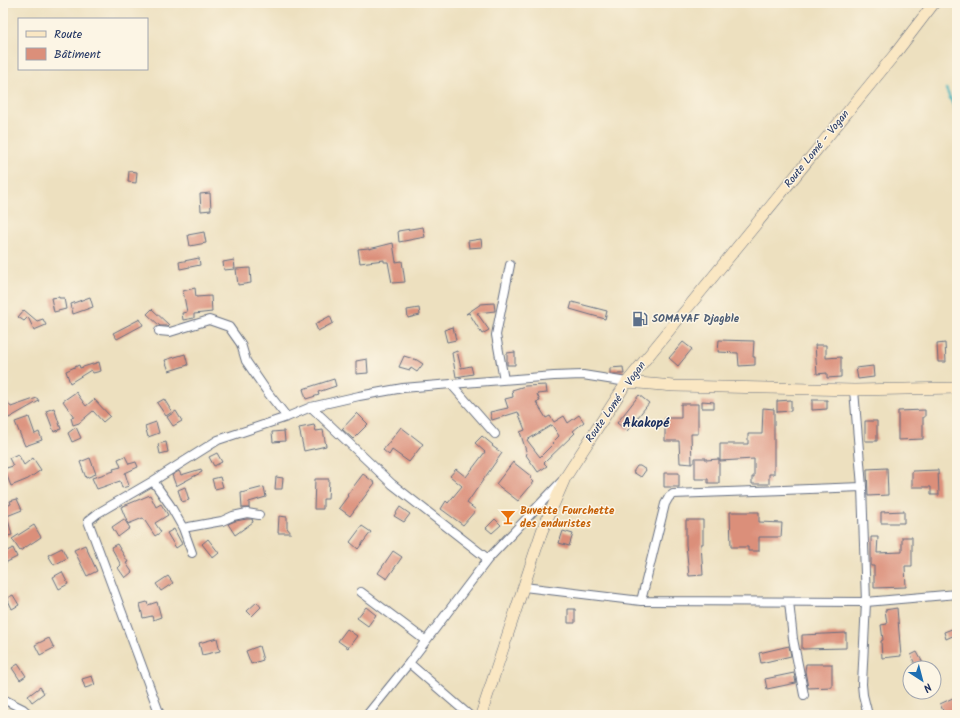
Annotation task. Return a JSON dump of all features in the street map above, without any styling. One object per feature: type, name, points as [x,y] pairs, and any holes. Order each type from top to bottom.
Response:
[{"type":"main road","name":"Route Lomé - Vogan","points":[[481,715],[542,531],[565,478],[627,382],[885,66],[934,3]]},
{"type":"main road","points":[[627,382],[674,386],[854,390],[957,388]]},
{"type":"street","points":[[504,380],[496,335],[510,265]]},
{"type":"street","points":[[158,331],[170,332],[209,320],[229,327],[241,344],[246,361],[287,417]]},
{"type":"street","points":[[160,715],[88,521],[98,513],[153,481],[218,440],[312,407],[403,388],[451,384],[583,375],[627,382]]},
{"type":"street","points":[[451,384],[495,434]]},
{"type":"street","points":[[854,390],[862,487],[866,602],[862,684],[868,715]]},
{"type":"street","points":[[312,407],[392,484],[488,559]]},
{"type":"street","points":[[367,715],[409,663],[488,559],[565,478]]},
{"type":"street","points":[[153,481],[170,505],[183,528],[192,553]]},
{"type":"street","points":[[641,601],[665,504],[669,497],[673,494],[862,487]]},
{"type":"street","points":[[183,528],[222,522],[233,516],[247,513],[259,515]]},
{"type":"street","points":[[524,587],[641,601],[866,602],[957,594]]},
{"type":"street","points":[[361,592],[426,641]]},
{"type":"street","points":[[789,602],[793,639],[804,695]]},
{"type":"street","points":[[409,663],[469,715]]},
{"type":"street","points":[[3,699],[23,709],[30,715]]},
{"type":"building","points":[[129,171],[137,172],[136,183],[128,182]]},
{"type":"building","points":[[210,193],[211,210],[201,211],[200,194]]},
{"type":"building","points":[[423,227],[425,237],[399,242],[398,231]]},
{"type":"building","points":[[204,232],[206,243],[190,246],[188,235]]},
{"type":"building","points":[[481,239],[482,247],[469,248],[468,241]]},
{"type":"building","points":[[393,243],[396,262],[402,261],[405,282],[392,283],[388,262],[384,262],[384,260],[360,263],[358,249],[369,249]]},
{"type":"building","points":[[199,258],[200,265],[180,269],[179,262]]},
{"type":"building","points":[[234,260],[235,269],[224,270],[223,262]]},
{"type":"building","points":[[250,268],[251,283],[238,285],[236,269]]},
{"type":"building","points":[[195,288],[196,297],[211,296],[212,312],[194,314],[194,318],[183,320],[182,313],[187,312],[183,291]]},
{"type":"building","points":[[90,297],[93,307],[73,314],[71,304]]},
{"type":"building","points":[[51,298],[64,298],[66,309],[54,312]]},
{"type":"building","points":[[572,302],[607,311],[605,319],[570,309]]},
{"type":"building","points":[[494,303],[495,311],[477,313],[489,330],[482,334],[469,313],[466,314],[481,304]]},
{"type":"building","points":[[419,308],[420,315],[408,318],[407,310]]},
{"type":"building","points":[[152,309],[169,325],[168,326],[160,326],[147,314]]},
{"type":"building","points":[[24,310],[37,321],[43,319],[46,325],[34,330],[28,317],[24,321],[18,317]]},
{"type":"building","points":[[330,316],[333,323],[318,331],[315,324]]},
{"type":"building","points":[[140,319],[143,325],[117,339],[113,333]]},
{"type":"building","points":[[453,327],[456,340],[447,342],[444,330]]},
{"type":"building","points":[[719,340],[754,341],[753,357],[755,357],[755,365],[739,366],[738,353],[718,352]]},
{"type":"building","points":[[683,342],[692,349],[678,366],[669,358]]},
{"type":"building","points":[[945,343],[946,362],[938,362],[937,344]]},
{"type":"building","points":[[815,345],[826,345],[826,358],[841,357],[841,377],[827,378],[827,373],[817,374]]},
{"type":"building","points":[[457,351],[461,368],[471,366],[473,374],[456,377],[452,353]]},
{"type":"building","points":[[515,352],[515,365],[507,365],[507,353]]},
{"type":"building","points":[[185,354],[188,365],[169,371],[165,360]]},
{"type":"building","points":[[404,356],[417,360],[423,364],[417,372],[411,368],[410,370],[399,367]]},
{"type":"building","points":[[367,359],[368,373],[356,374],[356,361]]},
{"type":"building","points":[[99,362],[101,371],[93,373],[91,370],[70,383],[66,371],[79,365],[80,368]]},
{"type":"building","points":[[873,366],[874,377],[858,379],[856,368]]},
{"type":"building","points":[[623,367],[624,374],[610,374],[610,368]]},
{"type":"building","points":[[334,379],[336,386],[318,392],[319,395],[306,399],[303,389]]},
{"type":"building","points":[[546,385],[547,393],[537,394],[540,401],[536,402],[546,418],[550,416],[554,422],[564,416],[568,423],[579,415],[584,422],[573,431],[575,433],[544,463],[547,466],[538,472],[526,455],[527,454],[520,432],[525,430],[518,412],[492,420],[490,412],[508,408],[505,399],[513,397],[512,390],[525,386]],"holes":[[[552,425],[559,436],[540,457],[527,440]]]},
{"type":"building","points":[[76,392],[86,406],[94,399],[110,416],[103,422],[93,411],[79,423],[73,425],[71,418],[74,417],[63,401]]},
{"type":"building","points":[[639,395],[649,403],[627,431],[617,423]]},
{"type":"building","points":[[3,396],[11,407],[37,398],[39,401],[3,420]]},
{"type":"building","points":[[164,399],[172,412],[166,416],[157,403]]},
{"type":"building","points":[[791,400],[791,411],[777,412],[777,401]]},
{"type":"building","points":[[812,400],[827,400],[827,409],[812,410]]},
{"type":"building","points":[[702,401],[714,402],[714,408],[702,408]]},
{"type":"building","points":[[681,404],[698,404],[698,434],[691,434],[692,464],[680,463],[679,441],[665,441],[665,418],[681,418]]},
{"type":"building","points":[[54,408],[61,429],[54,432],[46,411]]},
{"type":"building","points":[[763,408],[774,409],[774,474],[769,474],[769,484],[752,484],[752,477],[754,477],[754,459],[720,461],[720,444],[748,444],[748,434],[762,434]]},
{"type":"building","points":[[925,410],[925,417],[923,417],[923,439],[898,440],[898,411]]},
{"type":"building","points":[[176,411],[182,421],[173,426],[167,417]]},
{"type":"building","points":[[357,413],[368,424],[353,439],[342,429]]},
{"type":"building","points":[[29,417],[35,434],[39,432],[42,440],[25,446],[15,422]]},
{"type":"building","points":[[865,421],[877,421],[877,441],[865,441]]},
{"type":"building","points":[[156,422],[159,433],[148,437],[145,426]]},
{"type":"building","points":[[314,425],[316,431],[323,430],[326,446],[304,451],[299,428]]},
{"type":"building","points":[[76,427],[81,438],[72,442],[68,433]]},
{"type":"building","points":[[401,427],[423,444],[409,462],[392,450],[389,455],[383,450]]},
{"type":"building","points":[[284,431],[285,441],[273,442],[272,432]]},
{"type":"building","points":[[482,436],[502,453],[467,503],[476,510],[463,525],[441,509],[446,501],[448,503],[462,486],[450,476],[456,469],[466,477],[485,452],[475,443]]},
{"type":"building","points":[[166,442],[168,452],[160,454],[158,444]]},
{"type":"building","points":[[217,453],[222,462],[214,466],[209,457]]},
{"type":"building","points":[[18,454],[24,465],[33,458],[41,470],[28,479],[11,486],[7,476],[3,478],[3,469],[13,466],[9,458]]},
{"type":"building","points":[[125,456],[129,464],[136,462],[138,467],[125,473],[129,486],[122,488],[120,481],[97,489],[92,478],[114,471],[113,469],[121,467],[118,459]]},
{"type":"building","points":[[90,458],[96,474],[86,478],[80,462]]},
{"type":"building","points":[[695,458],[706,458],[706,460],[719,459],[719,483],[708,483],[708,479],[695,479]]},
{"type":"building","points":[[513,462],[532,477],[530,478],[534,482],[518,501],[496,484]]},
{"type":"building","points":[[637,466],[640,466],[646,470],[641,477],[633,472]]},
{"type":"building","points":[[887,468],[888,495],[868,496],[867,469]]},
{"type":"building","points":[[201,469],[202,472],[176,486],[172,475],[179,471],[181,475]]},
{"type":"building","points":[[938,470],[939,495],[931,495],[931,487],[912,487],[912,471]]},
{"type":"building","points":[[664,473],[679,473],[679,487],[664,487]]},
{"type":"building","points":[[363,474],[375,483],[350,516],[339,508]]},
{"type":"building","points":[[220,477],[223,487],[215,489],[212,479]]},
{"type":"building","points":[[276,477],[283,478],[282,489],[275,489]]},
{"type":"building","points":[[315,479],[329,479],[328,499],[323,499],[323,509],[314,509]]},
{"type":"building","points":[[185,487],[189,500],[182,502],[178,490]]},
{"type":"building","points":[[264,487],[266,497],[249,502],[249,508],[242,508],[241,493]]},
{"type":"building","points":[[150,495],[156,507],[161,504],[168,515],[155,523],[161,532],[155,536],[143,518],[128,524],[121,507]]},
{"type":"building","points":[[17,499],[22,510],[7,516],[12,535],[4,537],[3,508],[11,504],[10,501]]},
{"type":"building","points":[[400,507],[410,514],[404,522],[394,516]]},
{"type":"building","points":[[904,511],[904,523],[881,523],[881,512]]},
{"type":"building","points":[[730,512],[759,512],[759,522],[782,523],[781,537],[759,537],[759,551],[748,551],[748,547],[731,547]]},
{"type":"building","points":[[279,516],[287,517],[287,528],[291,533],[278,533]]},
{"type":"building","points":[[124,519],[130,528],[118,537],[112,527]]},
{"type":"building","points":[[252,519],[253,522],[235,535],[228,524]]},
{"type":"building","points":[[495,519],[501,525],[492,533],[486,528]]},
{"type":"building","points":[[686,520],[703,520],[703,544],[701,544],[703,575],[689,576],[686,544]]},
{"type":"building","points":[[34,525],[41,537],[20,551],[12,539]]},
{"type":"building","points":[[362,526],[371,532],[358,549],[350,542]]},
{"type":"building","points":[[174,529],[182,544],[176,548],[167,533]]},
{"type":"building","points":[[563,531],[573,534],[569,546],[559,543]]},
{"type":"building","points":[[871,537],[878,537],[877,553],[902,552],[902,537],[912,537],[912,566],[905,566],[906,587],[874,588],[874,566],[871,566]]},
{"type":"building","points":[[208,539],[219,553],[213,558],[202,544]]},
{"type":"building","points":[[117,544],[132,572],[125,578],[118,568],[121,565],[111,547]]},
{"type":"building","points":[[85,545],[97,571],[87,576],[74,550]]},
{"type":"building","points":[[13,548],[17,557],[3,564],[3,553]]},
{"type":"building","points":[[62,548],[67,558],[54,565],[48,555]]},
{"type":"building","points":[[393,551],[402,557],[387,579],[378,573]]},
{"type":"building","points":[[62,572],[68,584],[59,589],[53,577]]},
{"type":"building","points":[[168,576],[173,583],[161,591],[156,584]]},
{"type":"building","points":[[13,595],[19,605],[12,609],[7,598]]},
{"type":"building","points":[[147,602],[148,605],[157,602],[161,617],[153,620],[152,616],[143,618],[140,604]]},
{"type":"building","points":[[257,602],[261,607],[252,616],[247,611]]},
{"type":"building","points":[[366,607],[376,615],[368,626],[357,618]]},
{"type":"building","points":[[897,608],[901,656],[882,658],[881,641],[883,640],[881,625],[887,624],[885,610]]},
{"type":"building","points":[[568,609],[575,609],[575,623],[568,623]]},
{"type":"building","points":[[957,627],[957,634],[946,639],[944,632]]},
{"type":"building","points":[[347,629],[357,636],[348,648],[338,641]]},
{"type":"building","points":[[846,633],[846,648],[802,649],[802,635]]},
{"type":"building","points":[[49,638],[54,648],[40,655],[35,645]]},
{"type":"building","points":[[217,638],[220,651],[202,655],[199,643]]},
{"type":"building","points":[[259,646],[263,660],[251,664],[246,651]]},
{"type":"building","points":[[789,646],[791,656],[761,663],[759,653]]},
{"type":"building","points":[[917,652],[921,660],[913,660],[911,655]]},
{"type":"building","points":[[18,664],[26,676],[20,680],[12,668]]},
{"type":"building","points":[[806,664],[832,664],[832,687],[808,688],[805,671]]},
{"type":"building","points":[[794,673],[796,683],[767,689],[765,679]]},
{"type":"building","points":[[92,676],[95,685],[85,688],[82,679]]},
{"type":"building","points":[[40,687],[44,693],[32,702],[28,696]]},
{"type":"building","points":[[957,696],[957,715],[945,715],[940,704]]},
{"type":"waterway","points":[[946,89],[957,114]]},
{"type":"place","name":"SOMAYAF Djagble","points":[[640,319]]},
{"type":"place","name":"Buvette Fourchette des enduristes","points":[[508,517]]},
{"type":"district","name":"Akakopé","points":[[646,423]]}]
